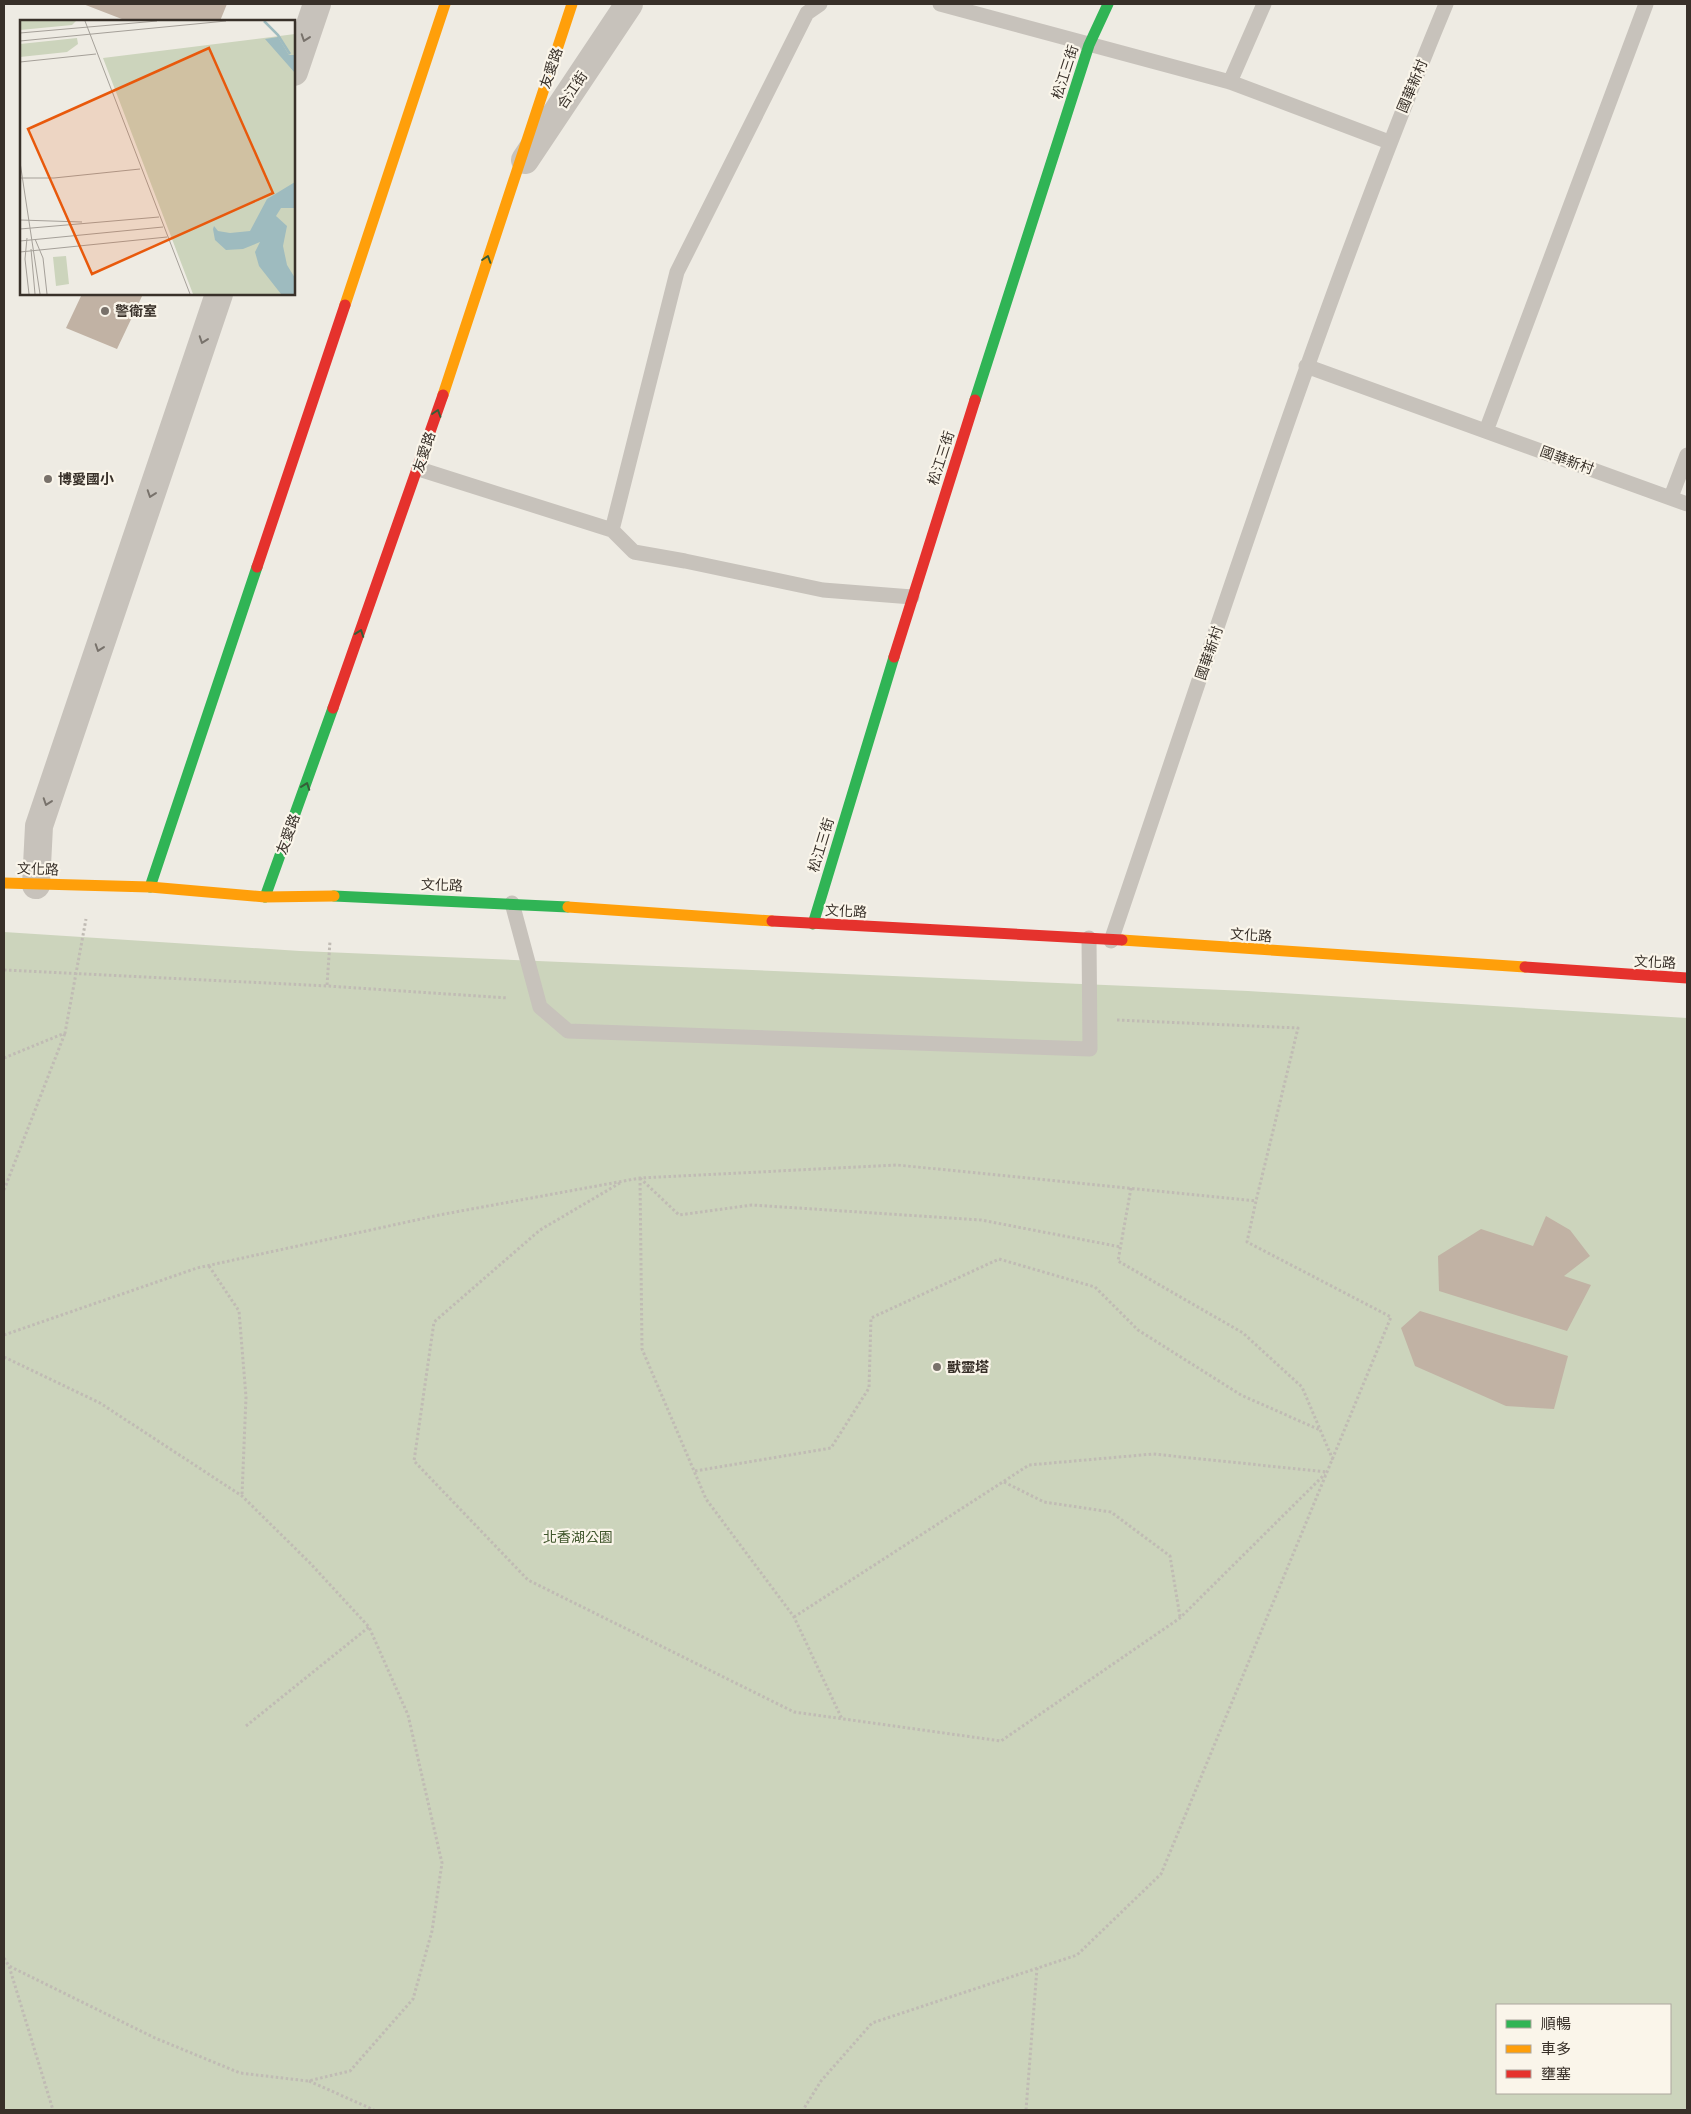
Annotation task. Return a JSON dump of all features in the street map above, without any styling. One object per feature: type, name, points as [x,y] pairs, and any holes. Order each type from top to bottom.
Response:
[{"type":"street","points":[[295,69],[317,4]]},
{"type":"street","points":[[150,887],[445,4]]},
{"type":"street","name":"友愛路","points":[[265,897],[419,469],[572,4]]},
{"type":"street","name":"合江街","points":[[514,177],[629,4]]},
{"type":"street","name":"松江三街","points":[[813,924],[912,597],[1089,45],[1108,4]]},
{"type":"street","points":[[36,885],[39,826],[219,295]]},
{"type":"street","name":"文化路","points":[[4,883],[150,887],[265,897],[331,896],[512,903],[813,924],[1089,938],[1111,941],[1687,978]]},
{"type":"lane","points":[[612,530],[677,272],[807,14],[820,4]]},
{"type":"lane","points":[[940,4],[1230,82],[1389,142]]},
{"type":"lane","points":[[1230,82],[1264,4]]},
{"type":"lane","name":"國華新村","points":[[1111,941],[1306,366],[1389,142],[1446,4]]},
{"type":"lane","points":[[1486,431],[1646,4]]},
{"type":"lane","name":"國華新村","points":[[1306,366],[1687,504]]},
{"type":"lane","points":[[1671,497],[1687,455]]},
{"type":"lane","points":[[419,469],[612,530],[634,552],[823,590],[912,597]]},
{"type":"lane","points":[[512,903],[540,1007],[568,1031],[1090,1049],[1089,938]]},
{"type":"path","points":[[4,1190],[65,1033],[92,885]]},
{"type":"path","points":[[327,986],[330,941]]},
{"type":"path","points":[[4,970],[327,986],[507,998],[540,1007]]},
{"type":"path","points":[[803,2110],[821,2081],[872,2023],[1077,1954],[1161,1874],[1391,1317],[1248,1242],[1256,1201],[1298,1028],[1089,1018]]},
{"type":"path","points":[[4,1058],[65,1033]]},
{"type":"path","points":[[4,1335],[208,1266],[439,1215],[640,1178],[897,1165],[1256,1201]]},
{"type":"path","points":[[640,1178],[679,1215],[752,1205],[980,1220],[1121,1247]]},
{"type":"path","points":[[640,1178],[642,1349],[706,1498],[794,1617],[842,1719]]},
{"type":"path","points":[[623,1181],[540,1230],[434,1322],[414,1460],[528,1580],[794,1712],[1001,1741],[1180,1618],[1327,1472]]},
{"type":"path","points":[[1131,1188],[1118,1261],[1243,1333],[1302,1387],[1332,1460]]},
{"type":"path","points":[[695,1471],[831,1448],[869,1388],[871,1318],[999,1259],[1095,1287],[1138,1330],[1241,1395],[1320,1430]]},
{"type":"path","points":[[208,1266],[239,1311],[246,1397],[242,1496]]},
{"type":"path","points":[[4,1358],[100,1403],[242,1496],[310,1563],[369,1627],[408,1715],[442,1864],[432,1931],[413,1999],[350,2072],[308,2081]]},
{"type":"path","points":[[794,1617],[1030,1466],[1153,1454],[1327,1472]]},
{"type":"path","points":[[1004,1482],[1044,1502],[1111,1512],[1170,1556],[1180,1618]]},
{"type":"path","points":[[246,1726],[369,1627]]},
{"type":"path","points":[[4,1958],[9,1966],[53,2110]]},
{"type":"path","points":[[9,1966],[155,2038],[240,2073],[308,2081],[374,2110]]},
{"type":"path","points":[[1026,2110],[1038,1968]]},
{"type":"green space","name":"北香湖公園","points":[[4,932],[300,951],[1248,991],[1687,1018],[1687,2110],[4,2110]]},
{"type":"building","points":[[83,4],[227,4],[220,20],[124,20]]},
{"type":"building","name":"警衛室","points":[[82,295],[143,295],[117,349],[66,328]]},
{"type":"building","points":[[1546,1216],[1570,1230],[1590,1256],[1564,1276],[1591,1285],[1567,1331],[1439,1291],[1438,1256],[1481,1229],[1533,1246]]},
{"type":"building","points":[[1420,1311],[1568,1356],[1554,1409],[1506,1406],[1415,1366],[1401,1328]]},
{"type":"traffic: fast","points":[[975,400],[1089,45],[1108,4]]},
{"type":"traffic: fast","points":[[150,887],[257,567]]},
{"type":"traffic: fast","points":[[813,924],[894,657]]},
{"type":"traffic: fast","points":[[265,897],[333,708]]},
{"type":"traffic: fast","points":[[334,896],[568,907]]},
{"type":"traffic: slow","points":[[345,305],[445,4]]},
{"type":"traffic: slow","points":[[443,395],[572,4]]},
{"type":"traffic: slow","points":[[4,883],[150,887],[265,897],[334,896]]},
{"type":"traffic: slow","points":[[568,907],[772,921]]},
{"type":"traffic: slow","points":[[1122,940],[1525,967]]},
{"type":"traffic: jam","points":[[257,567],[345,305]]},
{"type":"traffic: jam","points":[[333,708],[443,395]]},
{"type":"traffic: jam","points":[[894,657],[975,400]]},
{"type":"traffic: jam","points":[[772,921],[1122,940]]},
{"type":"traffic: jam","points":[[1525,967],[1687,978]]},
{"type":"place","name":"警衛室","points":[[105,311]]},
{"type":"place","name":"博愛國小","points":[[48,479]]},
{"type":"place","name":"獸靈塔","points":[[937,1367]]}]
